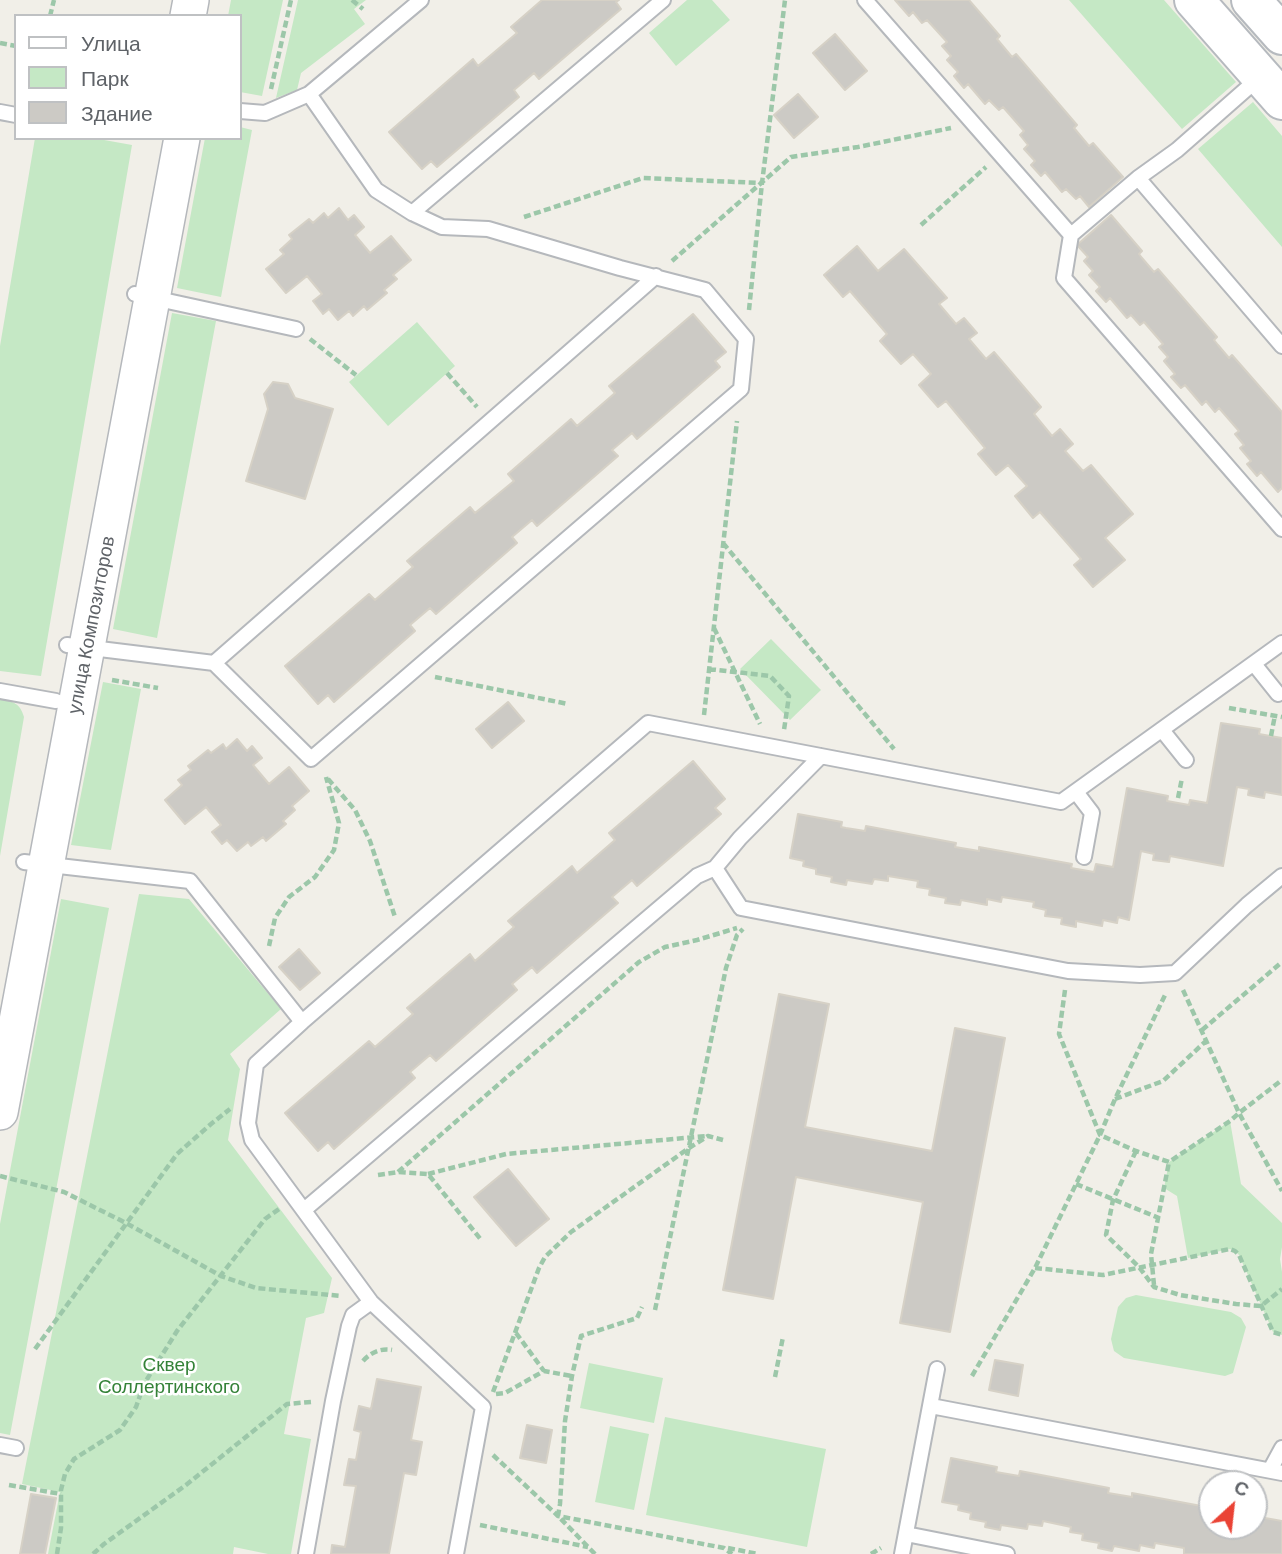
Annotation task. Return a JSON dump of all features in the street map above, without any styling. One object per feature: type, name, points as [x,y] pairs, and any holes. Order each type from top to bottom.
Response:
[{"type":"main road","points":[[1194,0],[1271,88]]},
{"type":"main road","points":[[1251,0],[1282,35]]},
{"type":"street","name":"улица Композиторов","points":[[0,988],[35,863],[77,647],[143,296],[165,140]]},
{"type":"street","name":"улица Композиторов","points":[[143,296],[182,140]]},
{"type":"street","name":"улица Композиторов","points":[[0,1112],[56,701],[77,647]]},
{"type":"lane","points":[[242,111],[265,113],[309,94],[421,0]]},
{"type":"lane","points":[[412,213],[663,0]]},
{"type":"lane","points":[[864,0],[1071,235]]},
{"type":"lane","points":[[1271,88],[1138,178],[1071,235],[1064,278],[1282,529]]},
{"type":"lane","points":[[77,647],[214,663],[311,759],[741,389],[746,339],[705,289],[620,268],[488,229],[442,227],[412,213],[376,190],[309,94]]},
{"type":"lane","points":[[1138,178],[1282,346]]},
{"type":"lane","points":[[214,663],[656,276]]},
{"type":"lane","points":[[143,296],[296,329]]},
{"type":"lane","points":[[456,1554],[483,1407],[371,1302],[252,1140],[248,1123],[256,1065],[302,1022],[648,723],[1061,802],[1282,643]]},
{"type":"lane","points":[[1254,664],[1278,694]]},
{"type":"lane","points":[[0,691],[56,701]]},
{"type":"lane","points":[[1162,730],[1186,760]]},
{"type":"lane","points":[[304,1210],[697,876],[715,868],[740,838],[821,756]]},
{"type":"lane","points":[[1076,792],[1092,813],[1084,857]]},
{"type":"lane","points":[[35,863],[190,881],[302,1022]]},
{"type":"lane","points":[[715,868],[741,908],[1068,971],[1140,975],[1175,973],[1282,876]]},
{"type":"lane","points":[[306,1554],[349,1326],[353,1315],[371,1302]]},
{"type":"lane","points":[[902,1554],[937,1369]]},
{"type":"lane","points":[[931,1406],[1276,1472],[1282,1448]]},
{"type":"lane","points":[[0,1445],[16,1448]]},
{"type":"lane","points":[[906,1534],[1007,1554]]},
{"type":"path","points":[[265,113],[291,0]]},
{"type":"path","points":[[352,0],[363,9]]},
{"type":"path","points":[[746,339],[785,0]]},
{"type":"path","points":[[656,276],[791,157],[974,124]]},
{"type":"path","points":[[921,225],[1000,155]]},
{"type":"path","points":[[488,229],[643,178],[762,183]]},
{"type":"path","points":[[296,329],[356,375]]},
{"type":"path","points":[[447,373],[489,421]]},
{"type":"path","points":[[702,733],[741,389]]},
{"type":"path","points":[[722,543],[915,774]]},
{"type":"path","points":[[714,626],[776,748]]},
{"type":"path","points":[[709,669],[770,677],[789,696],[776,748]]},
{"type":"path","points":[[411,673],[568,704]]},
{"type":"path","points":[[107,679],[158,688]]},
{"type":"path","points":[[1200,703],[1282,717]]},
{"type":"path","points":[[311,759],[355,810],[370,841],[401,937]]},
{"type":"path","points":[[261,971],[275,918],[289,897],[315,877],[334,850],[339,823],[326,777]]},
{"type":"path","points":[[398,1172],[639,962],[665,947],[747,924],[737,934],[726,968],[655,1310]]},
{"type":"path","points":[[1202,1030],[1282,962]]},
{"type":"path","points":[[1068,971],[1059,1034],[1100,1135],[1169,1162]]},
{"type":"path","points":[[1175,973],[1239,1113],[1282,1191]]},
{"type":"path","points":[[972,1376],[1035,1268],[1175,973]]},
{"type":"path","points":[[1115,1099],[1163,1082],[1207,1040]]},
{"type":"path","points":[[1154,1287],[1151,1254],[1169,1162],[1230,1121],[1282,1080]]},
{"type":"path","points":[[35,1349],[177,1154],[251,1094]]},
{"type":"path","points":[[339,1181],[398,1172],[428,1174],[506,1154],[708,1136],[723,1140]]},
{"type":"path","points":[[572,1376],[544,1371],[505,1393],[492,1395],[545,1257],[571,1232],[708,1136]]},
{"type":"path","points":[[1136,1151],[1113,1200],[1106,1235],[1139,1267],[1154,1287],[1202,1298],[1261,1306],[1282,1289]]},
{"type":"path","points":[[428,1174],[482,1241]]},
{"type":"path","points":[[0,1176],[64,1192],[221,1276],[256,1288],[335,1295],[371,1302]]},
{"type":"path","points":[[1076,1184],[1158,1218]]},
{"type":"path","points":[[57,1554],[61,1528],[61,1494],[65,1474],[74,1459],[120,1430],[136,1407],[144,1384],[177,1331],[265,1219],[294,1198]]},
{"type":"path","points":[[1035,1268],[1103,1275],[1230,1249],[1239,1255],[1273,1332],[1282,1335]]},
{"type":"path","points":[[558,1516],[561,1504],[565,1421],[581,1336],[637,1318],[642,1307]]},
{"type":"path","points":[[516,1333],[544,1371]]},
{"type":"path","points":[[775,1377],[783,1337]]},
{"type":"path","points":[[356,1367],[369,1354],[385,1349],[398,1350]]},
{"type":"path","points":[[93,1554],[288,1404],[333,1401]]},
{"type":"path","points":[[477,1439],[595,1554]]},
{"type":"path","points":[[9,1485],[61,1494]]},
{"type":"path","points":[[558,1516],[758,1554]]},
{"type":"path","points":[[462,1522],[589,1547]]},
{"type":"path","points":[[724,1548],[732,1554]]},
{"type":"green space","points":[[231,0],[283,0],[262,96],[242,92],[242,14],[228,14]]},
{"type":"green space","points":[[298,0],[366,0],[354,9],[365,24],[301,73],[297,90],[276,98]]},
{"type":"green space","points":[[687,0],[712,0],[730,20],[676,66],[649,33]]},
{"type":"green space","points":[[1069,0],[1164,0],[1236,82],[1182,129]]},
{"type":"green space","points":[[1253,102],[1282,136],[1282,247],[1198,149]]},
{"type":"green space","points":[[242,128],[252,130],[221,297],[177,288],[205,140],[242,140]]},
{"type":"green space","points":[[35,140],[104,140],[132,145],[41,676],[0,671],[0,346]]},
{"type":"green space","points":[[172,313],[216,321],[157,638],[113,629]]},
{"type":"green space","points":[[417,322],[455,366],[388,426],[349,382]]},
{"type":"green space","points":[[771,639],[821,690],[790,720],[740,669]]},
{"type":"green space","points":[[103,682],[141,689],[111,850],[71,845]]},
{"type":"green space","points":[[0,699],[16,704],[24,717],[0,856]]},
{"type":"green space","name":"Сквер Соллертинского","points":[[139,894],[189,899],[281,1009],[230,1054],[240,1069],[228,1140],[332,1278],[324,1313],[306,1318],[284,1434],[311,1439],[291,1554],[268,1554],[234,1547],[233,1554],[48,1554],[60,1492],[22,1484]]},
{"type":"green space","points":[[61,899],[109,908],[10,1435],[0,1433],[0,1224]]},
{"type":"green space","points":[[1230,1121],[1241,1184],[1282,1223],[1282,1335],[1273,1332],[1235,1251],[1230,1249],[1188,1258],[1177,1196],[1164,1188],[1169,1162]]},
{"type":"green space","points":[[1136,1295],[1231,1312],[1241,1318],[1246,1327],[1233,1373],[1225,1376],[1124,1358],[1114,1351],[1111,1339],[1118,1307],[1126,1298]]},
{"type":"green space","points":[[589,1363],[663,1378],[654,1423],[580,1408]]},
{"type":"green space","points":[[665,1417],[826,1449],[807,1547],[646,1515]]},
{"type":"green space","points":[[610,1426],[649,1434],[634,1510],[595,1502]]},
{"type":"building","points":[[542,0],[619,0],[616,2],[621,9],[539,79],[534,73],[514,90],[519,97],[437,167],[431,161],[422,169],[389,132],[473,59],[478,66],[517,33],[511,27]]},
{"type":"building","points":[[895,0],[969,0],[1000,36],[997,39],[1012,57],[1016,54],[1077,125],[1074,128],[1089,146],[1093,143],[1123,177],[1089,207],[1080,196],[1076,199],[1066,189],[1062,192],[1045,172],[1041,176],[1031,165],[1035,161],[1024,149],[1028,145],[1020,135],[1024,131],[1003,107],[999,110],[989,100],[985,104],[968,84],[964,88],[954,76],[958,72],[947,60],[951,56],[942,46],[947,42],[927,20],[922,23],[913,12],[909,16]]},
{"type":"building","points":[[835,34],[867,71],[845,90],[813,53]]},
{"type":"building","points":[[798,94],[818,117],[794,138],[774,115]]},
{"type":"building","points":[[339,208],[348,220],[354,215],[364,227],[355,235],[370,253],[391,236],[411,260],[393,275],[397,279],[384,290],[387,293],[367,310],[364,306],[353,316],[349,311],[338,320],[329,309],[323,314],[313,301],[322,294],[307,276],[286,293],[266,269],[284,254],[280,250],[292,239],[289,235],[309,219],[313,223],[324,213],[328,218]]},
{"type":"building","points":[[1111,215],[1142,251],[1139,254],[1154,272],[1158,269],[1217,337],[1214,340],[1229,358],[1232,355],[1282,412],[1282,488],[1278,492],[1261,472],[1257,476],[1247,464],[1251,461],[1240,448],[1244,445],[1235,434],[1239,431],[1219,408],[1215,412],[1206,401],[1202,405],[1185,385],[1181,388],[1171,377],[1175,374],[1164,361],[1168,357],[1159,347],[1163,344],[1144,322],[1140,325],[1131,315],[1127,318],[1110,298],[1106,302],[1096,291],[1100,287],[1089,275],[1093,271],[1084,261],[1088,257],[1077,245]]},
{"type":"building","points":[[857,246],[878,271],[904,249],[947,298],[939,304],[956,324],[964,318],[977,333],[969,339],[986,359],[994,352],[1041,407],[1034,414],[1052,436],[1060,429],[1073,444],[1065,451],[1083,471],[1091,465],[1133,514],[1105,538],[1125,560],[1093,587],[1074,565],[1081,559],[1040,512],[1033,518],[1015,496],[1027,486],[1008,465],[996,475],[978,454],[985,448],[946,401],[938,407],[919,385],[931,374],[913,354],[901,364],[880,341],[887,334],[850,291],[843,297],[824,275]]},
{"type":"building","points":[[693,314],[726,352],[715,361],[720,367],[637,439],[632,433],[612,450],[618,456],[537,526],[532,520],[512,537],[517,543],[436,614],[430,608],[410,625],[415,631],[334,702],[328,695],[318,704],[285,666],[369,594],[375,600],[413,567],[407,561],[470,507],[475,513],[514,481],[508,474],[571,419],[577,426],[615,393],[609,386]]},
{"type":"building","points":[[273,382],[288,384],[295,398],[333,409],[305,499],[246,481],[268,409],[264,394]]},
{"type":"building","points":[[508,702],[524,721],[492,748],[476,729]]},
{"type":"building","points":[[1221,723],[1260,729],[1259,734],[1282,738],[1282,795],[1265,792],[1264,798],[1248,795],[1249,789],[1237,787],[1223,866],[1170,856],[1169,862],[1153,860],[1154,854],[1141,851],[1129,920],[1118,917],[1117,923],[1103,920],[1102,926],[1076,921],[1076,927],[1061,924],[1062,918],[1045,916],[1046,910],[1033,907],[1034,902],[1002,897],[1001,902],[987,899],[987,905],[961,900],[960,905],[945,903],[946,898],[929,895],[930,889],[917,887],[918,881],[888,876],[888,881],[874,879],[872,884],[847,880],[846,885],[831,882],[832,877],[816,874],[816,869],[803,866],[804,861],[790,858],[798,814],[842,822],[841,827],[846,828],[865,831],[866,826],[956,843],[955,847],[979,851],[979,847],[1072,864],[1071,868],[1094,872],[1096,864],[1113,867],[1127,788],[1168,796],[1167,801],[1189,805],[1190,800],[1207,803]]},
{"type":"building","points":[[237,739],[247,751],[252,746],[262,758],[253,765],[269,784],[289,767],[309,791],[292,806],[295,810],[283,821],[286,824],[266,841],[263,837],[251,846],[248,842],[237,851],[227,840],[222,844],[212,832],[221,825],[206,807],[185,824],[165,800],[182,785],[178,780],[191,770],[188,766],[208,750],[211,753],[223,744],[226,749]]},
{"type":"building","points":[[693,761],[725,799],[715,808],[721,814],[637,886],[632,880],[612,897],[618,903],[537,973],[532,967],[512,984],[517,990],[436,1061],[430,1055],[410,1072],[415,1078],[334,1149],[328,1142],[318,1151],[285,1113],[369,1041],[375,1047],[413,1014],[407,1008],[470,954],[475,961],[514,927],[508,921],[572,866],[577,873],[615,840],[609,833]]},
{"type":"building","points":[[299,949],[320,973],[300,990],[279,967]]},
{"type":"building","points":[[779,994],[829,1004],[805,1127],[932,1151],[955,1028],[1005,1038],[950,1332],[900,1323],[923,1202],[796,1177],[773,1299],[723,1290]]},
{"type":"building","points":[[508,1169],[549,1219],[516,1246],[474,1197]]},
{"type":"building","points":[[995,1360],[1023,1365],[1018,1396],[989,1390]]},
{"type":"building","points":[[377,1379],[421,1387],[411,1440],[422,1442],[416,1475],[404,1473],[389,1554],[331,1554],[332,1545],[345,1547],[356,1486],[344,1485],[349,1459],[356,1460],[361,1432],[354,1430],[359,1406],[371,1409]]},
{"type":"building","points":[[527,1425],[552,1430],[546,1463],[520,1458]]},
{"type":"building","points":[[951,1458],[997,1467],[996,1472],[1019,1476],[1020,1471],[1109,1488],[1108,1493],[1132,1497],[1132,1493],[1198,1505],[1198,1540],[1268,1540],[1268,1518],[1282,1521],[1282,1554],[1184,1554],[1184,1548],[1155,1543],[1154,1548],[1140,1545],[1139,1551],[1114,1546],[1112,1551],[1098,1548],[1099,1543],[1082,1540],[1083,1534],[1070,1532],[1071,1527],[1043,1521],[1042,1526],[1028,1524],[1027,1529],[1001,1525],[1000,1530],[985,1527],[986,1522],[970,1519],[971,1513],[958,1510],[959,1505],[942,1502]]},
{"type":"building","points":[[31,1494],[56,1498],[45,1554],[20,1554]]}]
